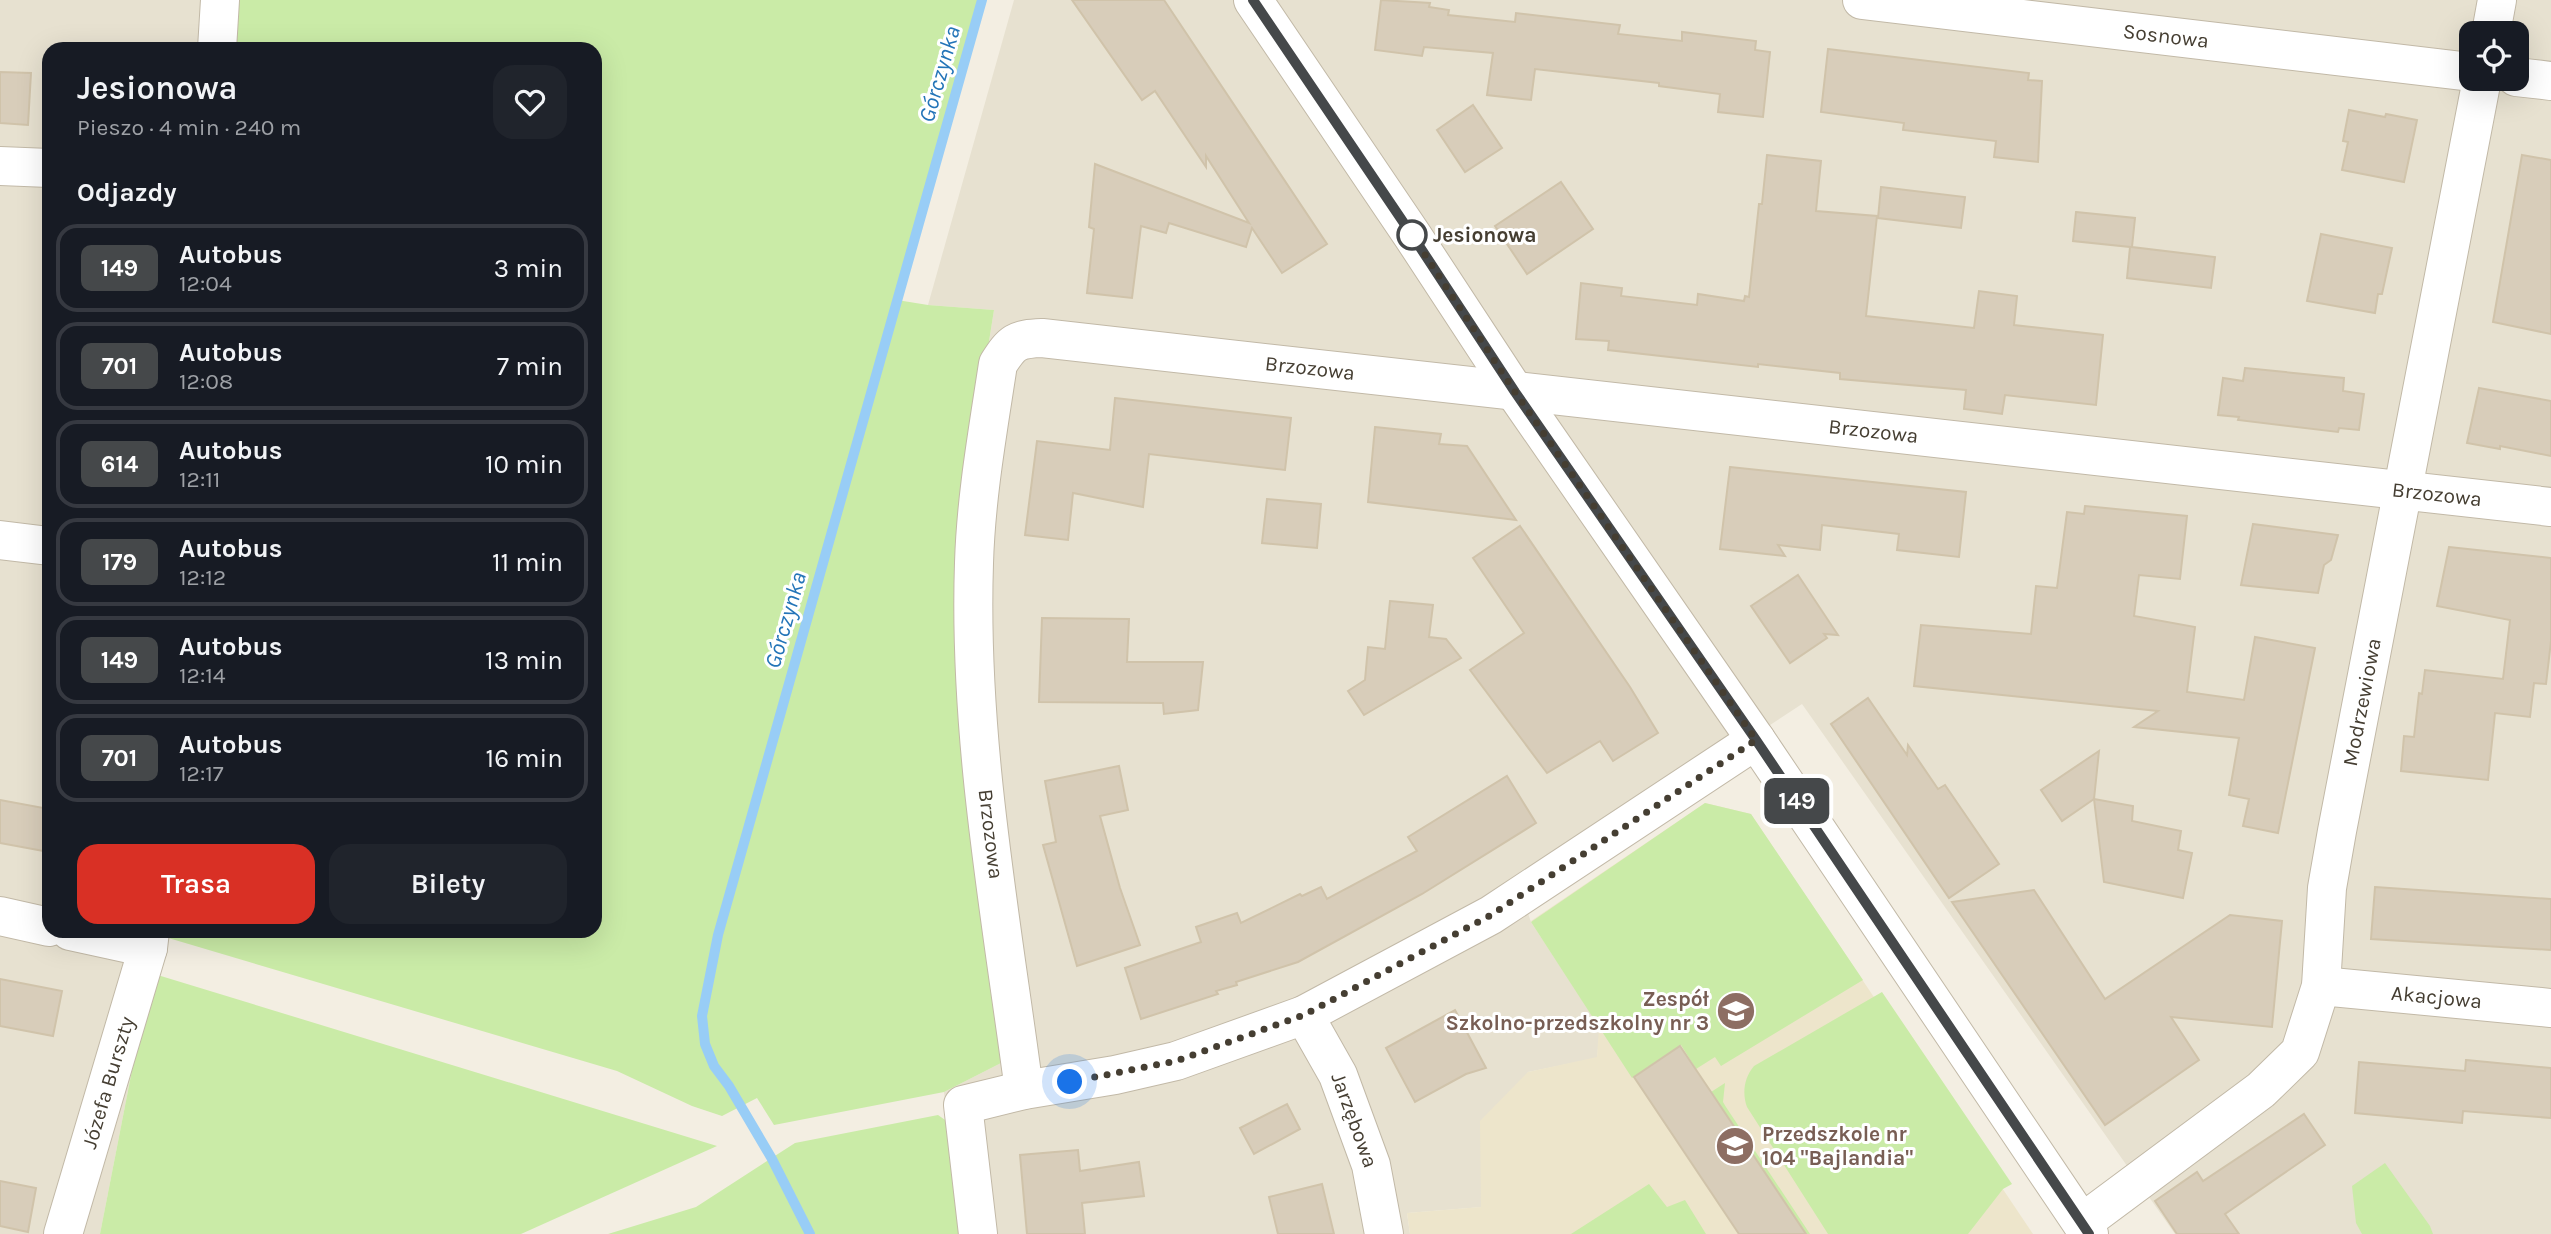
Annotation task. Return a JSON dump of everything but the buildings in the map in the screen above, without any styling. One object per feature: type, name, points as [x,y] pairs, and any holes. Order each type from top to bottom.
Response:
[{"type":"street","points":[[217,42],[220,0]]},
{"type":"street","points":[[1253,0],[1515,392],[1756,740],[2085,1229]]},
{"type":"street","name":"Sosnowa","points":[[1862,0],[2459,71]]},
{"type":"street","points":[[2493,21],[2497,0]]},
{"type":"street","points":[[2529,78],[2551,81]]},
{"type":"street","name":"Modrzewiowa","points":[[2085,1229],[2261,1090],[2301,1052],[2320,986],[2328,888],[2337,831],[2480,91]]},
{"type":"street","points":[[0,166],[42,168]]},
{"type":"street","name":"Brzozowa","points":[[1024,1090],[984,778],[974,619],[977,506],[998,364],[1009,347],[1021,339],[1042,338],[2551,507]]},
{"type":"street","points":[[0,540],[42,545]]},
{"type":"street","points":[[978,1234],[963,1105],[1024,1090],[1115,1075],[1176,1061],[1304,1015],[1491,915],[1756,740]]},
{"type":"street","points":[[0,916],[42,925]]},
{"type":"street","name":"Józefa Burszty","points":[[63,1234],[149,939]]},
{"type":"street","name":"Akacjowa","points":[[2320,986],[2551,1009]]},
{"type":"street","name":"Jarzębowa","points":[[1304,1015],[1338,1075],[1371,1165],[1384,1234]]},
{"type":"shaded area","points":[[0,0],[233,0],[230,42],[42,42],[42,938],[66,938],[151,973],[100,1234],[0,1234]]},
{"type":"shaded area","points":[[1014,0],[2551,0],[2551,1234],[2175,1234],[1802,704],[1520,890],[1531,922],[1600,1027],[1597,1058],[1528,1072],[1482,1207],[1407,1213],[1410,1234],[961,1234],[944,1092],[1003,1062],[965,492],[994,310],[928,305]]},
{"type":"shaded area","name":"Zespół Szkolno-przedszkolny nr 3","points":[[1705,803],[1751,814],[2033,1234],[1410,1234],[1407,1213],[1481,1207],[1480,1121],[1528,1072],[1597,1057],[1599,1027],[1531,921]]},
{"type":"green space","points":[[233,0],[982,0],[897,300],[994,310],[965,492],[1003,1062],[944,1092],[774,1125],[757,1098],[722,1116],[692,1106],[617,1071],[168,938],[602,938],[602,42],[230,42]]},
{"type":"green space","points":[[1705,803],[1751,814],[1863,980],[1721,1066],[1715,1057],[1696,1069],[1681,1045],[1632,1078],[1531,922]]},
{"type":"green space","points":[[151,973],[717,1146],[521,1234],[100,1234]]},
{"type":"green space","points":[[1882,992],[2012,1184],[2003,1189],[1968,1234],[1828,1234],[1747,1107],[1745,1086],[1754,1066]]},
{"type":"green space","points":[[1725,1083],[1723,1102],[1810,1234],[1806,1234],[1711,1092]]},
{"type":"green space","points":[[938,1115],[948,1122],[961,1234],[608,1234],[696,1207],[795,1143]]},
{"type":"green space","points":[[2385,1163],[2433,1234],[2362,1234],[2356,1223],[2352,1186]]},
{"type":"green space","points":[[1649,1184],[1667,1207],[1685,1200],[1706,1234],[1571,1234]]},
{"type":"waterway","name":"Górczynka","points":[[810,1234],[772,1159],[729,1086],[714,1066],[705,1044],[702,1016],[718,935],[982,0]]},
{"type":"bus line","name":"149","points":[[1253,0],[1515,392],[1756,740],[2089,1234]]},
{"type":"place","name":"Jesionowa","points":[[1412,235]]},
{"type":"place","name":"Zespół Szkolno-przedszkolny nr 3","points":[[1736,1011]]},
{"type":"place","name":"Przedszkole nr 104 \"Bajlandia\"","points":[[1735,1146]]},
{"type":"route","points":[[1070,1082],[1176,1061],[1304,1015],[1491,915],[1756,740],[1515,392],[1412,235]]}]
